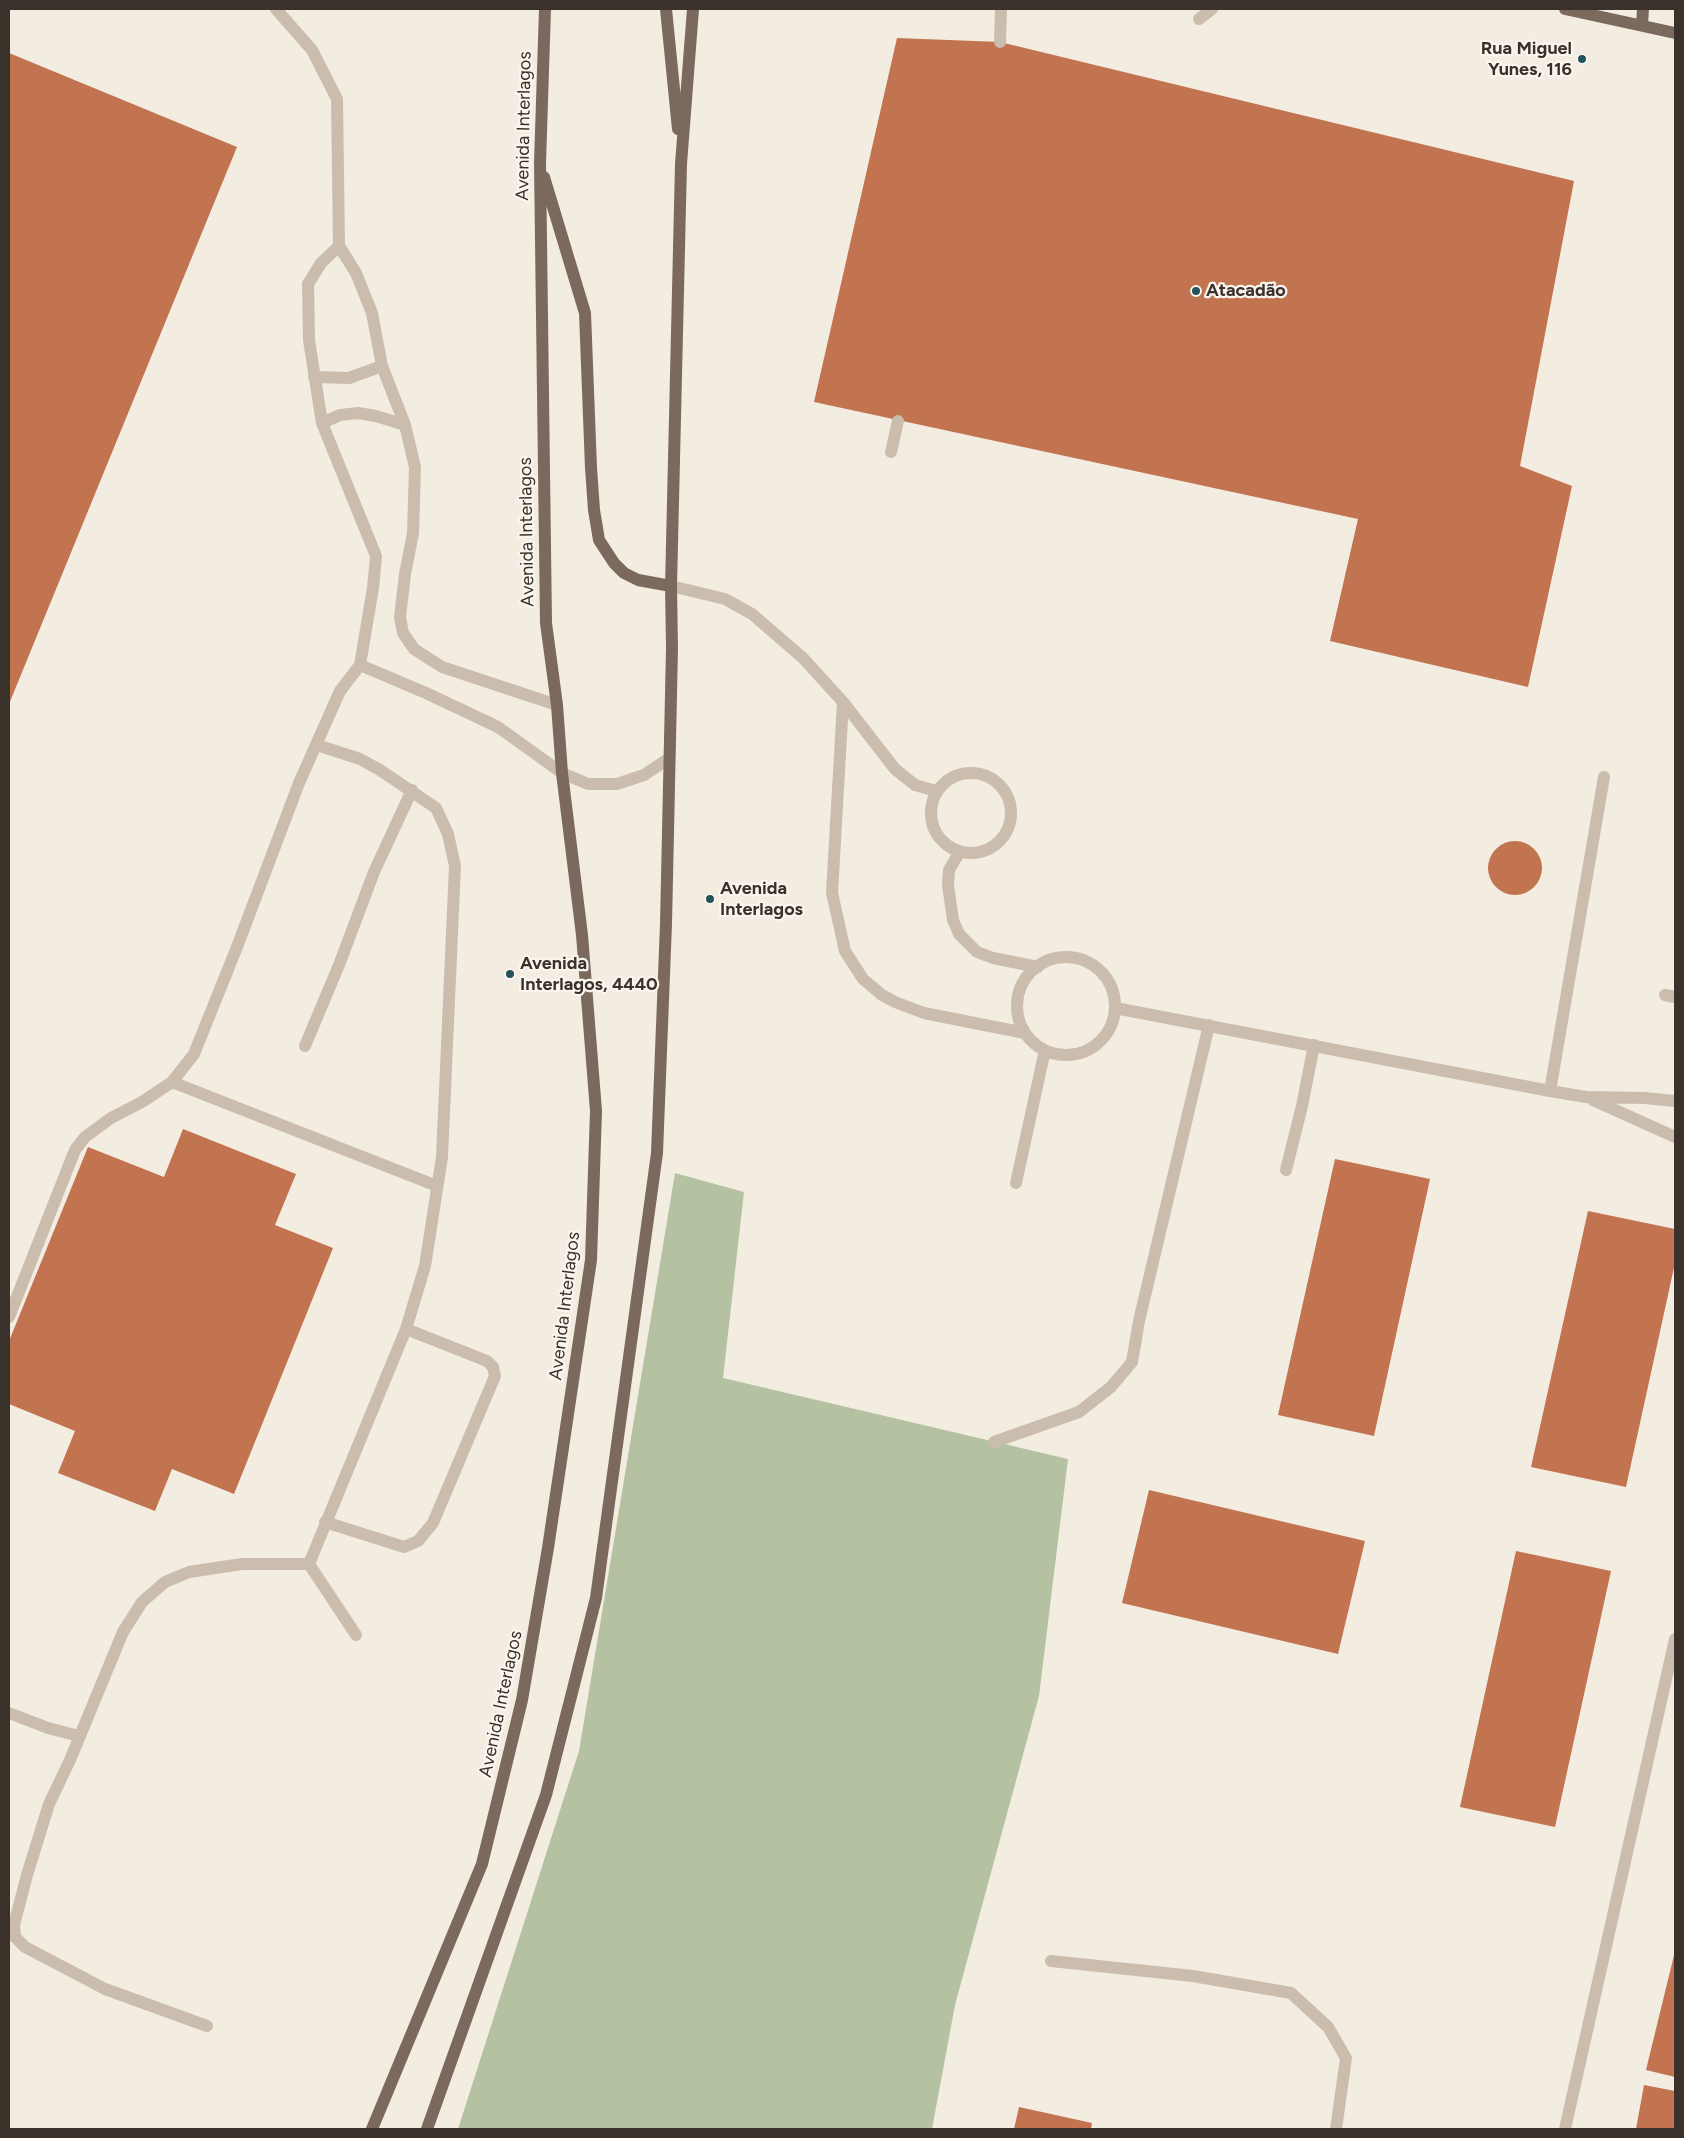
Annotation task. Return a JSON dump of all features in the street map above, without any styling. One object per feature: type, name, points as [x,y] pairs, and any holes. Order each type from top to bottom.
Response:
[{"type":"main road","name":"Avenida Interlagos","points":[[372,2129],[482,1864],[522,1700],[548,1548],[591,1260],[596,1111],[583,944],[546,622],[540,163],[545,9]]},
{"type":"main road","points":[[666,9],[681,164]]},
{"type":"main road","points":[[427,2129],[546,1795],[596,1598],[657,1153],[666,924],[668,759],[672,648],[671,586],[681,164],[693,9]]},
{"type":"main road","points":[[1565,9],[1675,33]]},
{"type":"main road","points":[[1642,25],[1643,9]]},
{"type":"main road","points":[[540,163],[584,313],[592,485],[599,540],[614,563],[624,573],[638,580],[671,586]]},
{"type":"lane","points":[[276,9],[312,50],[337,99],[339,246],[356,273],[372,313],[382,366],[405,425],[415,467],[413,533],[405,574],[400,617],[403,633],[414,649],[442,667],[557,705]]},
{"type":"lane","points":[[1000,42],[1001,9]]},
{"type":"lane","points":[[1199,19],[1212,9]]},
{"type":"lane","points":[[9,1317],[75,1150],[85,1137],[111,1118],[142,1102],[172,1082],[194,1054],[299,783],[340,691],[360,665],[373,588],[376,556],[322,423],[309,340],[308,284],[321,263],[339,246]]},
{"type":"lane","points":[[314,377],[349,378],[382,366]]},
{"type":"lane","points":[[322,423],[340,415],[358,413],[405,425]]},
{"type":"lane","points":[[891,452],[898,421]]},
{"type":"lane","points":[[671,586],[725,599],[752,614],[803,658],[843,702],[895,769],[915,785],[936,791]]},
{"type":"lane","points":[[360,665],[426,693],[498,727],[562,773],[588,784],[617,784],[644,775],[668,759]]},
{"type":"lane","points":[[843,702],[832,893],[844,951],[863,979],[882,995],[895,1002],[924,1013],[1025,1033]]},
{"type":"lane","points":[[308,1564],[406,1329],[425,1266],[442,1157],[455,866],[448,834],[436,808],[412,790],[360,759],[317,745]]},
{"type":"lane","points":[[975,773],[989,777],[1000,784],[1008,796],[1011,809],[1010,823],[1005,836],[995,846],[982,852],[959,853],[942,842],[932,824],[931,810],[936,791],[948,779],[962,774],[975,773]]},
{"type":"lane","points":[[1550,1091],[1604,778]]},
{"type":"lane","points":[[305,1046],[374,872],[412,790]]},
{"type":"lane","points":[[959,853],[949,870],[948,885],[953,920],[959,934],[977,952],[993,958],[1038,967]]},
{"type":"lane","points":[[1067,957],[1082,960],[1096,967],[1107,978],[1114,992],[1115,1008],[1113,1023],[1105,1037],[1094,1048],[1078,1054],[1061,1055],[1045,1050],[1031,1041],[1025,1033],[1019,1020],[1016,1005],[1020,988],[1029,974],[1038,967],[1052,960],[1067,957]]},
{"type":"lane","points":[[1115,1008],[1314,1044],[1586,1097],[1645,1098],[1675,1101]]},
{"type":"lane","points":[[994,1442],[1079,1412],[1111,1386],[1132,1362],[1139,1321],[1209,1025]]},
{"type":"lane","points":[[1286,1170],[1302,1106],[1314,1044]]},
{"type":"lane","points":[[1016,1183],[1045,1050]]},
{"type":"lane","points":[[172,1082],[438,1186]]},
{"type":"lane","points":[[1586,1097],[1675,1137]]},
{"type":"lane","points":[[326,1522],[404,1547],[418,1541],[433,1523],[495,1376],[493,1367],[487,1361],[406,1329]]},
{"type":"lane","points":[[207,2026],[105,1989],[25,1947],[15,1937],[14,1925],[49,1804],[124,1632],[142,1602],[165,1582],[189,1572],[242,1564],[308,1564]]},
{"type":"lane","points":[[308,1564],[356,1635]]},
{"type":"lane","points":[[1565,2129],[1675,1639]]},
{"type":"lane","points":[[9,1714],[48,1728],[79,1736]]},
{"type":"lane","points":[[1051,1961],[1194,1976],[1291,1993],[1328,2027],[1346,2058],[1336,2129]]},
{"type":"green space","points":[[675,1173],[744,1192],[723,1378],[1068,1459],[1039,1696],[955,2005],[932,2129],[458,2129],[579,1751]]},
{"type":"building","name":"Atacadão","points":[[897,38],[1000,42],[1574,181],[1520,466],[1572,486],[1528,687],[1330,641],[1358,519],[814,402]]},
{"type":"building","points":[[9,53],[237,147],[9,704]]},
{"type":"building","points":[[1515,841],[1525,843],[1534,849],[1540,858],[1542,868],[1540,878],[1534,887],[1525,893],[1515,895],[1505,893],[1496,887],[1490,878],[1488,868],[1490,858],[1496,849],[1505,843]]},
{"type":"building","points":[[183,1129],[296,1174],[275,1225],[333,1248],[234,1494],[172,1469],[155,1511],[58,1473],[75,1431],[9,1404],[9,1341],[88,1147],[164,1177]]},
{"type":"building","points":[[1335,1159],[1430,1179],[1374,1436],[1278,1415]]},
{"type":"building","points":[[1588,1211],[1675,1229],[1675,1263],[1626,1487],[1531,1467]]},
{"type":"building","points":[[1149,1490],[1365,1541],[1338,1654],[1122,1603]]},
{"type":"building","points":[[1516,1551],[1611,1571],[1555,1827],[1460,1807]]},
{"type":"building","points":[[1675,1951],[1675,2077],[1646,2070]]},
{"type":"building","points":[[1644,2085],[1675,2091],[1675,2129],[1636,2129]]},
{"type":"building","points":[[1019,2107],[1092,2123],[1091,2129],[1014,2129]]},
{"type":"place","name":"Rua Miguel Yunes, 116","points":[[1582,59]]},
{"type":"place","name":"Atacadão","points":[[1196,291]]},
{"type":"place","name":"Avenida Interlagos","points":[[710,899]]},
{"type":"place","name":"Avenida Interlagos, 4440","points":[[510,974]]}]
